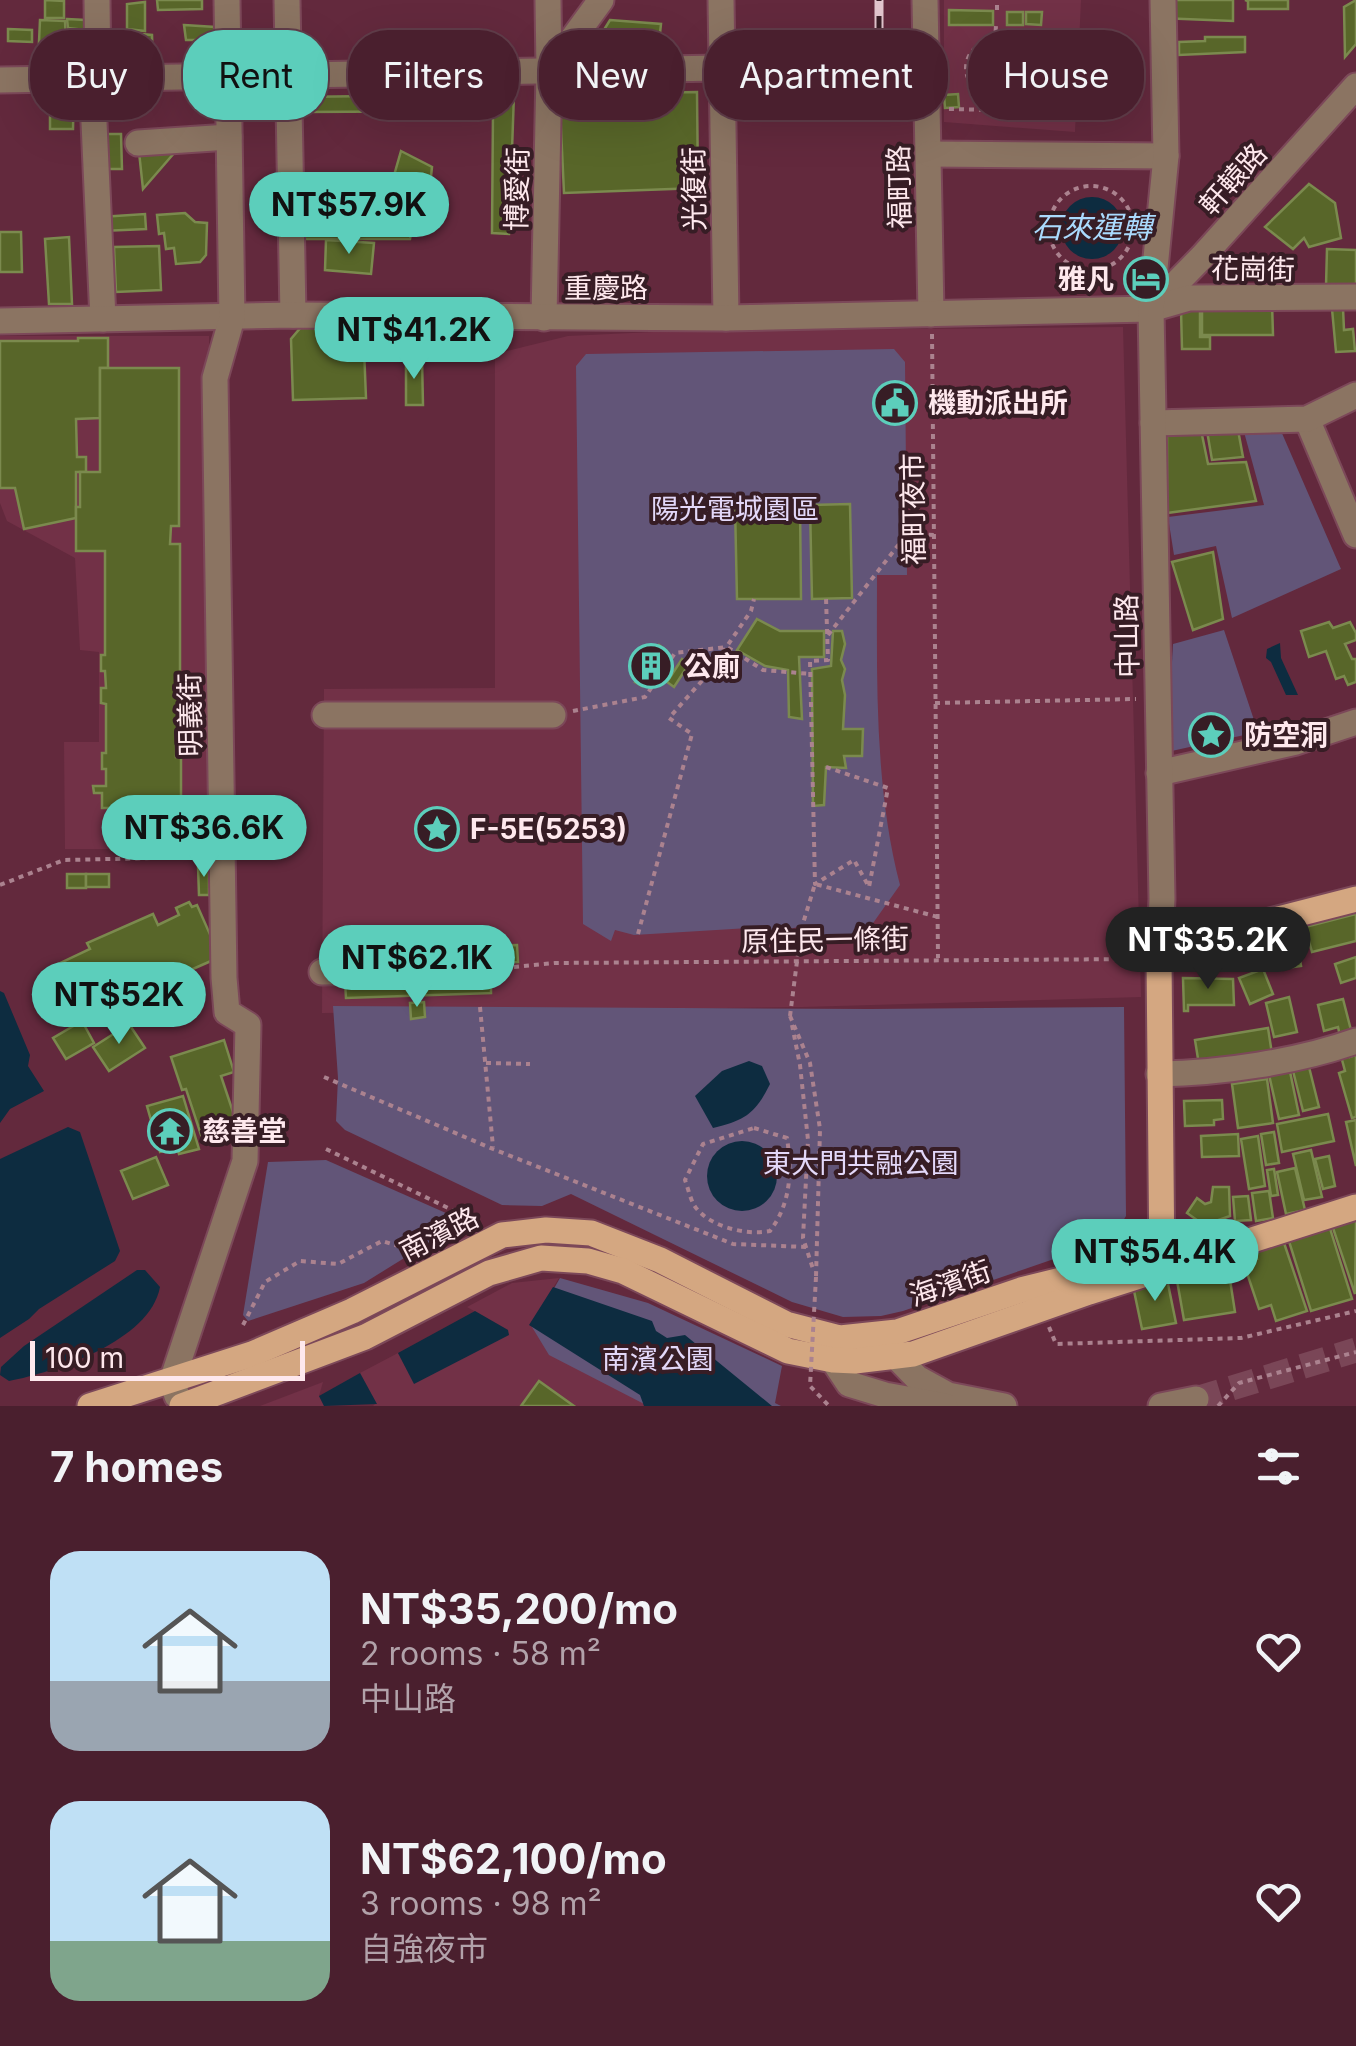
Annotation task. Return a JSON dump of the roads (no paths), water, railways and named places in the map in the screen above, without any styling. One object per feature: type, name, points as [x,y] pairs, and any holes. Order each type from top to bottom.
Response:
[{"type":"main road","points":[[1159,959],[1196,940],[1356,898]]},
{"type":"main road","name":"中山路","points":[[1159,959],[1162,1271]]},
{"type":"main road","name":"海濱街","points":[[915,1353],[1356,1206]]},
{"type":"main road","name":"南濱路","points":[[178,1398],[252,1354],[352,1312],[502,1235],[546,1230],[592,1233],[660,1260],[786,1324],[840,1338],[876,1336]]},
{"type":"main road","name":"南濱路","points":[[90,1406],[178,1398],[365,1336],[489,1272],[541,1258],[588,1261],[623,1271],[788,1350],[833,1360],[915,1353]]},
{"type":"main road","name":"海濱街","points":[[876,1336],[955,1315],[1021,1290],[1109,1268],[1162,1271]]},
{"type":"street","points":[[96,30],[97,0]]},
{"type":"street","name":"明義街","points":[[228,0],[228,30]]},
{"type":"street","points":[[287,0],[287,30]]},
{"type":"street","name":"博愛街","points":[[548,0],[548,30]]},
{"type":"street","points":[[579,30],[601,0]]},
{"type":"street","name":"光復街","points":[[721,0],[721,30]]},
{"type":"street","name":"福町路","points":[[925,0],[925,30]]},
{"type":"street","name":"中山路","points":[[1159,959],[1162,899],[1151,309],[1166,156],[1162,0]]},
{"type":"street","points":[[328,76],[539,71]]},
{"type":"street","points":[[0,80],[30,80]]},
{"type":"street","name":"軒轅路","points":[[1151,309],[1356,86]]},
{"type":"street","points":[[96,120],[103,319]]},
{"type":"street","name":"明義街","points":[[178,1398],[245,1162],[248,1025],[227,1012],[222,856],[216,378],[232,318],[229,120]]},
{"type":"street","points":[[287,120],[292,316]]},
{"type":"street","name":"博愛街","points":[[544,318],[548,120]]},
{"type":"street","name":"光復街","points":[[723,120],[726,318]]},
{"type":"street","name":"福町路","points":[[928,120],[931,314]]},
{"type":"street","points":[[138,143],[229,138]]},
{"type":"street","points":[[929,154],[1166,156]]},
{"type":"street","name":"花崗街","points":[[1151,309],[1189,298],[1356,297]]},
{"type":"street","name":"重慶路","points":[[0,320],[292,316],[726,318],[1151,309]]},
{"type":"street","points":[[1152,424],[1307,419],[1356,394]]},
{"type":"street","points":[[1307,419],[1356,535]]},
{"type":"street","points":[[324,715],[553,715]]},
{"type":"street","points":[[1159,773],[1296,742],[1356,722]]},
{"type":"street","points":[[322,972],[492,969]]},
{"type":"street","points":[[1159,1074],[1209,1074],[1356,1041]]},
{"type":"street","points":[[876,1336],[915,1353],[918,1378],[948,1396],[1004,1406]]},
{"type":"street","points":[[833,1360],[849,1384],[945,1406]]},
{"type":"street","points":[[1162,1406],[1207,1403]]},
{"type":"water","name":"石來運轉","points":[[1092,197],[1114,206],[1123,228],[1114,250],[1092,259],[1070,250],[1061,228],[1070,206]]},
{"type":"water","points":[[1280,643],[1281,658],[1298,695],[1286,695],[1266,658],[1267,649]]},
{"type":"water","points":[[0,991],[30,1055],[28,1066],[44,1091],[10,1109],[0,1123]]},
{"type":"water","points":[[749,1061],[762,1066],[770,1084],[765,1094],[748,1114],[713,1128],[695,1096],[722,1071]]},
{"type":"water","points":[[68,1127],[80,1132],[120,1251],[115,1261],[0,1338],[0,1159]]},
{"type":"water","points":[[742,1141],[767,1151],[777,1176],[767,1201],[742,1211],[717,1201],[707,1176],[717,1151]]},
{"type":"water","points":[[137,1270],[145,1270],[160,1287],[153,1306],[120,1338],[51,1370],[9,1381],[0,1375],[1,1367],[24,1346]]},
{"type":"water","name":"南濱公園","points":[[553,1287],[652,1321],[656,1331],[667,1338],[685,1335],[772,1406],[644,1406],[640,1395],[529,1325]]},
{"type":"water","points":[[475,1311],[508,1330],[509,1335],[414,1384],[398,1353]]},
{"type":"water","points":[[360,1373],[377,1404],[324,1406],[319,1396]]},
{"type":"tunnel","points":[[1196,1399],[1356,1350]]},
{"type":"railway","points":[[879,0],[879,30]]},
{"type":"place","name":"雅凡","points":[[1146,279]]},
{"type":"place","name":"機動派出所","points":[[895,403]]},
{"type":"place","name":"公廁","points":[[651,666]]},
{"type":"place","name":"防空洞","points":[[1211,735]]},
{"type":"place","name":"F-5E(5253)","points":[[437,829]]},
{"type":"place","name":"慈善堂","points":[[170,1131]]},
{"type":"park label","name":"陽光電城園區","points":[[735,509]]},
{"type":"park label","name":"東大門共融公園","points":[[861,1163]]}]
